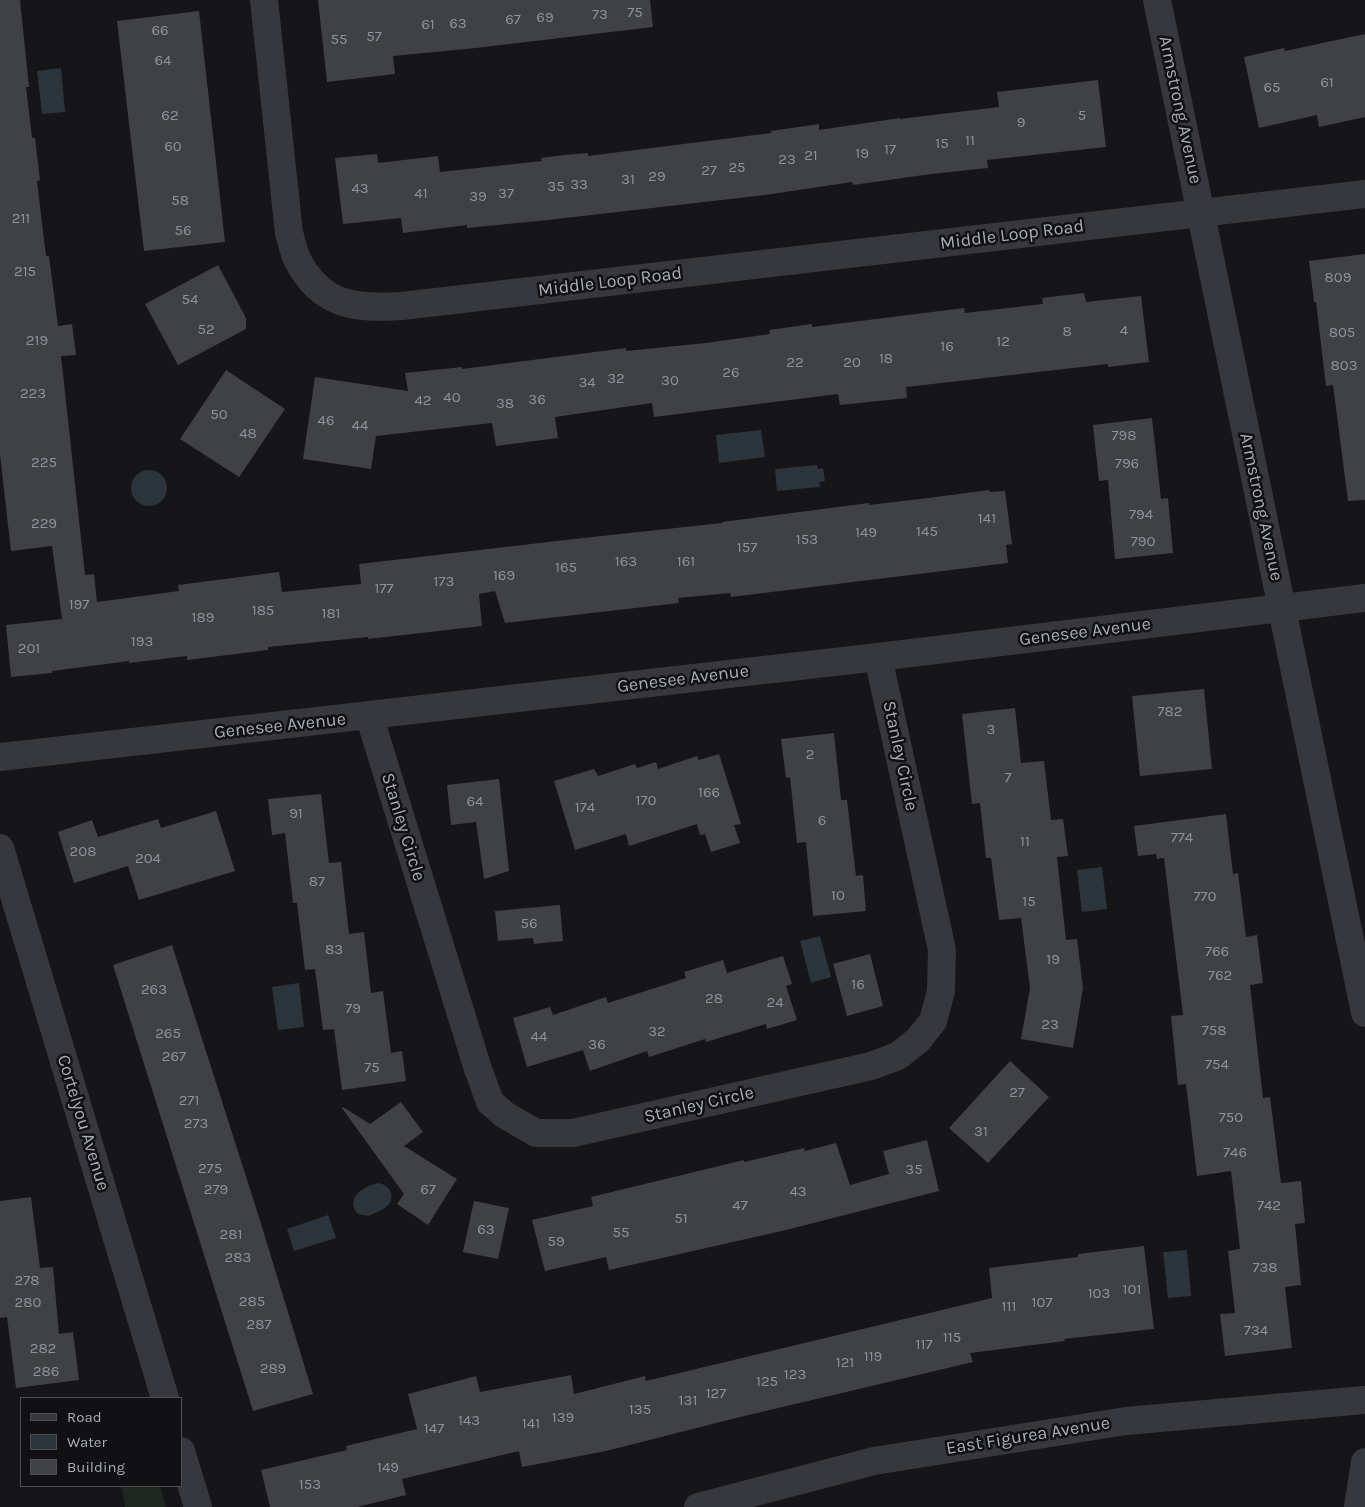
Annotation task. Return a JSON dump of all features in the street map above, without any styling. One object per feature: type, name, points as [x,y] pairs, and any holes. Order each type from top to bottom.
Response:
[{"type":"street","name":"Middle Loop Road","points":[[264,0],[289,233],[297,258],[313,283],[332,298],[351,305],[374,308],[402,306],[1365,194]]},
{"type":"street","name":"Armstrong Avenue","points":[[1157,0],[1364,1007]]},
{"type":"street","name":"Genesee Avenue","points":[[0,757],[878,657],[1365,598]]},
{"type":"street","name":"Stanley Circle","points":[[369,716],[477,1066],[490,1102],[504,1115],[536,1133],[573,1133],[871,1066],[898,1056],[918,1040],[933,1021],[941,990],[942,950],[878,657]]},
{"type":"street","name":"Cortelyou Avenue","points":[[0,848],[165,1397]]},
{"type":"street","name":"East Figurea Avenue","points":[[698,1507],[884,1460],[1126,1421],[1365,1400]]},
{"type":"street","points":[[182,1454],[198,1507]]},
{"type":"street","points":[[1358,1507],[1365,1462]]},
{"type":"shaded area","points":[[121,1487],[160,1487],[166,1507],[125,1507]]},
{"type":"water","points":[[61,68],[65,112],[42,114],[37,71]]},
{"type":"water","points":[[761,430],[765,457],[719,463],[716,435]]},
{"type":"water","points":[[817,465],[818,469],[823,468],[825,481],[819,482],[820,487],[777,491],[775,469]]},
{"type":"water","points":[[149,470],[156,471],[162,475],[166,481],[166,495],[162,501],[156,505],[149,506],[142,505],[136,501],[132,495],[131,488],[132,481],[136,475],[142,471]]},
{"type":"water","points":[[1102,867],[1107,909],[1082,912],[1077,870]]},
{"type":"water","points":[[820,936],[831,977],[811,983],[800,941]]},
{"type":"water","points":[[299,983],[304,1027],[278,1030],[272,987]]},
{"type":"water","points":[[379,1183],[385,1185],[391,1193],[392,1198],[388,1205],[368,1216],[358,1214],[353,1203],[355,1198],[362,1190]]},
{"type":"water","points":[[328,1215],[336,1238],[294,1251],[287,1229]]},
{"type":"water","points":[[1187,1250],[1191,1296],[1168,1298],[1163,1252]]},
{"type":"building","points":[[0,0],[20,0],[29,87],[26,87],[32,138],[35,138],[40,180],[37,181],[46,256],[49,256],[58,326],[72,324],[76,355],[61,356],[85,575],[94,574],[97,602],[179,591],[178,585],[279,572],[282,592],[361,584],[359,564],[722,523],[869,503],[869,505],[989,490],[990,492],[1005,491],[1012,544],[1006,545],[1008,563],[731,597],[730,593],[678,598],[679,603],[505,623],[495,591],[479,594],[482,626],[368,639],[368,637],[268,647],[268,650],[187,660],[187,656],[129,663],[129,661],[52,671],[52,673],[11,677],[6,625],[62,619],[52,546],[11,551],[0,455]]},
{"type":"building","points":[[318,0],[650,0],[653,27],[393,56],[395,74],[327,82]]},
{"type":"building","points":[[199,11],[225,242],[144,251],[117,21]]},
{"type":"building","points":[[1365,34],[1365,117],[1319,127],[1317,115],[1259,128],[1244,57],[1284,48],[1285,51]]},
{"type":"building","points":[[1098,80],[1106,147],[987,160],[988,168],[853,185],[852,182],[765,195],[548,220],[467,228],[467,225],[403,233],[401,218],[343,224],[335,158],[377,154],[378,163],[438,156],[440,172],[542,161],[541,158],[564,155],[588,153],[588,156],[771,133],[771,131],[819,124],[819,130],[900,118],[999,107],[997,92]]},
{"type":"building","points":[[1365,254],[1365,500],[1348,501],[1333,385],[1326,386],[1309,261]]},
{"type":"building","points":[[218,265],[246,318],[246,329],[178,365],[145,304]]},
{"type":"building","points":[[1084,293],[1086,302],[1141,296],[1149,362],[1108,367],[1108,364],[906,387],[907,398],[840,405],[838,394],[654,417],[652,403],[555,417],[558,438],[496,446],[492,423],[376,436],[371,469],[303,459],[315,377],[408,391],[405,373],[462,367],[462,369],[626,348],[626,351],[706,343],[770,334],[769,330],[812,324],[812,327],[964,308],[965,313],[1043,304],[1042,298]]},
{"type":"building","points":[[226,370],[285,409],[239,477],[180,439]]},
{"type":"building","points":[[1152,418],[1161,499],[1168,498],[1173,553],[1115,559],[1108,480],[1099,481],[1093,425]]},
{"type":"building","points":[[1204,689],[1212,769],[1140,776],[1132,696]]},
{"type":"building","points":[[1015,708],[1021,763],[1044,761],[1051,820],[1063,819],[1068,856],[1057,857],[1066,940],[1077,939],[1083,988],[1073,1048],[1021,1039],[1030,988],[1021,918],[999,920],[991,858],[986,858],[980,803],[972,804],[962,714]]},
{"type":"building","points":[[834,733],[841,800],[847,800],[856,876],[863,875],[866,911],[813,916],[806,842],[797,843],[790,777],[786,778],[781,739]]},
{"type":"building","points":[[719,754],[741,824],[734,825],[740,843],[711,852],[705,834],[700,835],[697,824],[629,846],[626,834],[575,850],[554,781],[594,769],[598,776],[635,764],[637,768],[656,762],[658,769],[697,756],[699,760]]},
{"type":"building","points":[[499,779],[509,871],[484,879],[476,822],[451,825],[447,785]]},
{"type":"building","points":[[321,794],[329,863],[341,862],[349,934],[364,932],[371,993],[383,991],[391,1053],[402,1051],[406,1081],[342,1090],[334,1029],[323,1030],[315,969],[305,970],[297,903],[293,903],[285,833],[272,835],[268,799]]},
{"type":"building","points":[[216,811],[235,871],[139,900],[128,866],[74,883],[58,832],[92,820],[98,837],[158,819],[161,828]]},
{"type":"building","points":[[1226,814],[1233,874],[1238,873],[1246,937],[1257,935],[1263,983],[1250,985],[1263,1098],[1270,1097],[1281,1183],[1301,1181],[1305,1223],[1295,1224],[1301,1285],[1285,1287],[1292,1348],[1225,1356],[1220,1314],[1235,1313],[1228,1251],[1240,1249],[1231,1171],[1197,1176],[1186,1084],[1178,1085],[1171,1016],[1183,1015],[1164,858],[1157,859],[1156,854],[1138,856],[1134,826]]},
{"type":"building","points":[[560,905],[563,941],[534,944],[533,938],[498,941],[495,911]]},
{"type":"building","points":[[172,945],[313,1394],[253,1411],[113,965]]},
{"type":"building","points":[[870,954],[883,1006],[847,1016],[833,964]]},
{"type":"building","points":[[783,956],[792,984],[786,986],[797,1020],[767,1029],[766,1024],[706,1042],[705,1039],[649,1057],[647,1051],[590,1071],[583,1050],[527,1067],[513,1018],[550,1007],[553,1015],[606,997],[608,1003],[686,978],[684,972],[723,960],[727,973]]},
{"type":"building","points":[[1010,1061],[1049,1097],[988,1163],[949,1128]]},
{"type":"building","points":[[401,1102],[423,1132],[404,1146],[457,1179],[428,1225],[397,1204],[404,1194],[342,1108],[370,1124]]},
{"type":"building","points":[[927,1140],[939,1191],[786,1230],[609,1270],[606,1257],[545,1271],[532,1220],[593,1206],[591,1197],[744,1160],[744,1162],[804,1148],[805,1151],[836,1143],[850,1185],[889,1174],[883,1151]]},
{"type":"building","points":[[31,1197],[40,1268],[53,1267],[59,1334],[73,1332],[79,1380],[16,1388],[7,1317],[0,1318],[0,1201]]},
{"type":"building","points":[[474,1201],[509,1208],[498,1259],[463,1252]]},
{"type":"building","points":[[1144,1246],[1154,1329],[1064,1339],[1065,1341],[970,1353],[973,1362],[606,1451],[554,1461],[522,1467],[519,1451],[402,1479],[406,1495],[357,1507],[270,1507],[261,1470],[347,1450],[346,1446],[417,1429],[408,1394],[476,1376],[480,1392],[571,1375],[574,1394],[645,1376],[646,1381],[992,1298],[989,1268],[1078,1257],[1078,1254]]}]
